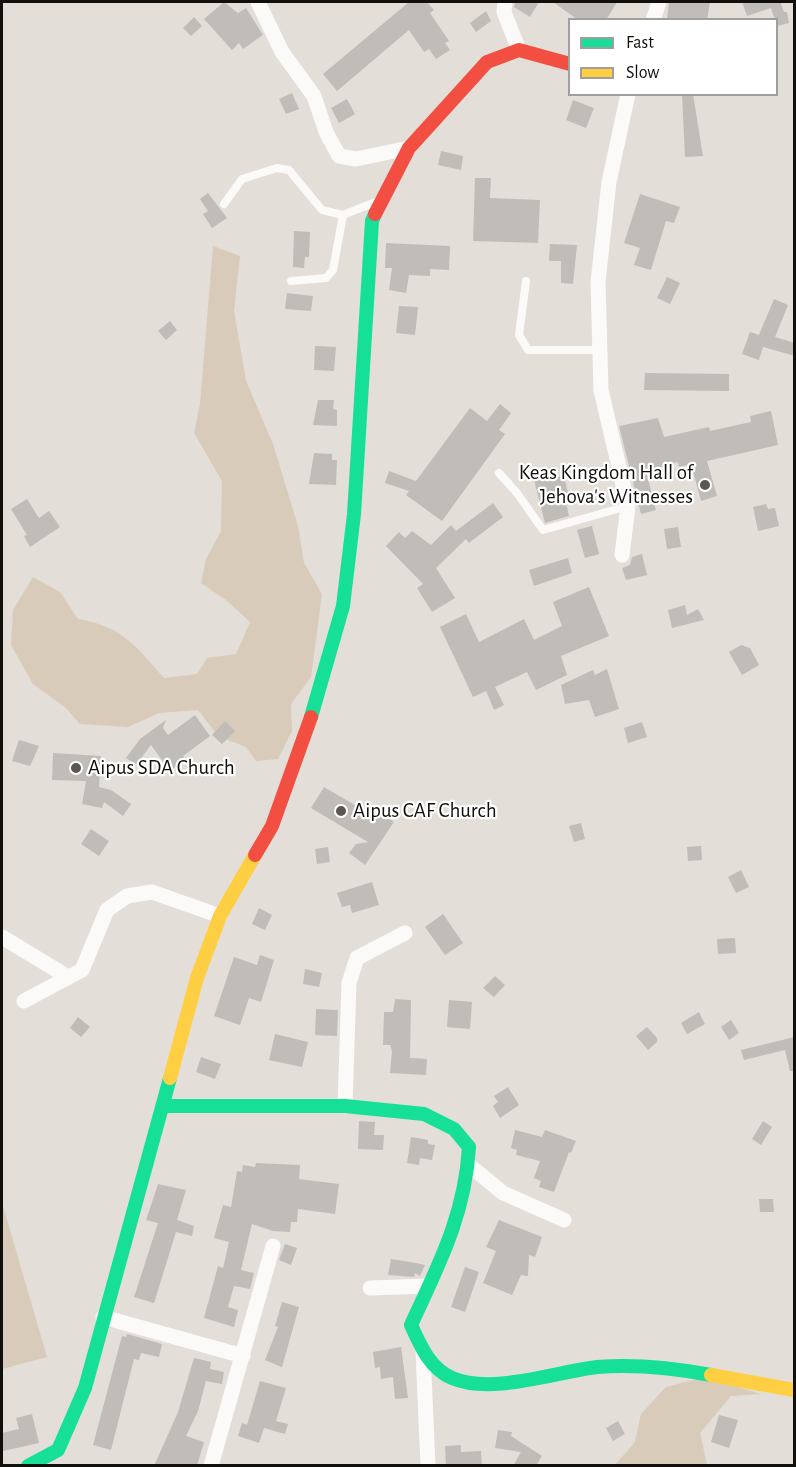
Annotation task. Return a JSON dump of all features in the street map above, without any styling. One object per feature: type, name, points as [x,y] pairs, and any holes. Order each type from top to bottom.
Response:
[{"type":"street","points":[[258,2],[282,52],[314,96],[326,132],[339,156],[356,159],[409,148]]},
{"type":"street","points":[[505,2],[504,12],[519,50]]},
{"type":"street","points":[[654,18],[659,2]]},
{"type":"street","points":[[28,1466],[58,1450],[85,1388],[146,1156],[163,1106],[198,978],[220,916],[272,826],[316,703],[343,606],[354,514],[372,221],[409,148],[487,62],[519,50],[568,63]]},
{"type":"street","points":[[622,555],[627,506],[601,390],[598,350],[598,282],[609,182],[628,96]]},
{"type":"street","points":[[24,1001],[82,970],[107,910],[127,896],[152,892],[220,916]]},
{"type":"street","points":[[345,1106],[349,982],[357,958],[405,933]]},
{"type":"street","points":[[2,937],[68,977]]},
{"type":"street","points":[[163,1106],[345,1106],[424,1114],[454,1129],[469,1147],[469,1165],[461,1217],[411,1325],[423,1351],[435,1366],[459,1381],[519,1382],[612,1366],[646,1366],[795,1390]]},
{"type":"street","points":[[469,1165],[503,1192],[564,1220]]},
{"type":"street","points":[[212,1466],[273,1246]]},
{"type":"street","points":[[370,1288],[428,1286]]},
{"type":"street","points":[[102,1317],[243,1356]]},
{"type":"street","points":[[423,1351],[428,1466]]},
{"type":"lane","points":[[224,204],[242,179],[277,168],[289,170],[322,210],[343,215],[382,199]]},
{"type":"lane","points":[[291,281],[326,278],[333,270],[343,215]]},
{"type":"lane","points":[[526,281],[519,335],[528,350],[598,350]]},
{"type":"lane","points":[[499,473],[517,493],[543,530],[627,506]]},
{"type":"shaded area","points":[[213,246],[240,256],[234,311],[246,381],[273,444],[298,526],[304,563],[322,594],[311,677],[291,704],[292,731],[278,759],[256,761],[246,747],[218,736],[198,710],[159,713],[128,727],[80,724],[66,708],[33,684],[11,645],[13,610],[33,577],[60,592],[78,619],[106,627],[127,639],[164,678],[197,674],[207,658],[236,654],[250,622],[226,600],[201,583],[206,559],[221,531],[222,481],[194,433],[200,404]]},
{"type":"shaded area","points":[[2,1207],[47,1357],[2,1369]]},
{"type":"shaded area","points":[[705,1377],[761,1394],[731,1396],[700,1433],[707,1465],[614,1466],[635,1442],[641,1414],[666,1387]]},
{"type":"building","points":[[224,2],[238,13],[246,8],[263,35],[243,49],[239,43],[232,50],[204,19]]},
{"type":"building","points":[[409,2],[427,2],[434,10],[430,13],[449,41],[445,43],[450,50],[436,59],[429,49],[424,52],[409,30],[337,91],[323,74]]},
{"type":"building","points":[[515,2],[539,2],[530,17],[514,7]]},
{"type":"building","points":[[553,2],[617,2],[607,18],[575,18]]},
{"type":"building","points":[[669,2],[710,2],[707,18],[667,18]]},
{"type":"building","points":[[742,2],[783,2],[781,4],[784,12],[787,12],[789,23],[778,26],[778,18],[774,18],[771,8],[747,16]]},
{"type":"building","points":[[486,11],[491,21],[476,32],[470,23]]},
{"type":"building","points":[[194,17],[202,26],[191,36],[183,28]]},
{"type":"building","points":[[292,93],[299,109],[286,114],[279,99]]},
{"type":"building","points":[[682,96],[693,96],[703,156],[685,157]]},
{"type":"building","points":[[347,99],[355,114],[339,123],[331,108]]},
{"type":"building","points":[[573,100],[594,108],[586,128],[566,120]]},
{"type":"building","points":[[441,151],[463,156],[461,170],[438,165]]},
{"type":"building","points":[[475,178],[491,178],[490,198],[540,200],[538,243],[473,241]]},
{"type":"building","points":[[208,193],[227,218],[212,228],[203,214],[208,211],[200,199]]},
{"type":"building","points":[[640,194],[680,207],[674,223],[666,221],[651,270],[634,265],[640,248],[624,243]]},
{"type":"building","points":[[294,231],[310,232],[309,257],[305,257],[304,268],[293,267]]},
{"type":"building","points":[[386,243],[450,246],[449,270],[430,269],[430,276],[409,275],[406,293],[389,290],[392,268],[385,268]]},
{"type":"building","points":[[550,244],[577,245],[573,284],[561,283],[561,261],[549,261]]},
{"type":"building","points":[[667,277],[680,283],[670,304],[657,298]]},
{"type":"building","points":[[287,293],[313,296],[311,311],[285,309]]},
{"type":"building","points":[[774,299],[788,305],[775,337],[795,343],[795,356],[763,347],[759,360],[742,354],[750,332],[759,335]]},
{"type":"building","points":[[399,306],[418,307],[415,335],[396,333]]},
{"type":"building","points":[[170,321],[177,330],[166,340],[158,331]]},
{"type":"building","points":[[315,346],[336,347],[334,371],[314,370]]},
{"type":"building","points":[[645,373],[729,374],[729,391],[644,390]]},
{"type":"building","points":[[318,400],[334,400],[333,409],[337,410],[337,426],[313,425]]},
{"type":"building","points":[[500,404],[511,413],[499,430],[505,434],[442,521],[406,495],[409,491],[385,483],[389,471],[416,481],[470,408],[487,421]]},
{"type":"building","points":[[771,411],[778,445],[707,461],[717,496],[701,501],[691,464],[679,467],[678,462],[646,471],[656,510],[641,514],[619,426],[658,418],[664,437],[709,427],[710,431],[751,422],[750,416]]},
{"type":"building","points":[[314,453],[332,454],[332,460],[337,460],[336,485],[309,484]]},
{"type":"building","points":[[555,466],[558,477],[564,476],[569,498],[565,499],[569,516],[545,523],[532,472]]},
{"type":"building","points":[[27,499],[39,518],[49,511],[60,527],[30,547],[24,536],[27,535],[11,509]]},
{"type":"building","points":[[493,503],[503,517],[469,543],[466,539],[436,568],[455,598],[432,612],[417,588],[423,584],[386,546],[399,532],[405,538],[412,531],[431,545],[451,525],[456,531]]},
{"type":"building","points":[[766,504],[768,509],[775,508],[779,526],[758,531],[753,507]]},
{"type":"building","points":[[592,526],[599,554],[585,558],[577,530]]},
{"type":"building","points":[[678,527],[681,547],[667,549],[664,529]]},
{"type":"building","points":[[642,554],[647,575],[626,580],[622,568],[630,565],[632,557]]},
{"type":"building","points":[[568,558],[572,573],[534,586],[529,570]]},
{"type":"building","points":[[589,587],[609,636],[561,656],[567,675],[536,690],[527,672],[495,687],[504,705],[494,710],[486,691],[473,697],[440,627],[466,614],[479,642],[524,619],[534,640],[562,626],[553,602]]},
{"type":"building","points":[[685,605],[687,615],[698,609],[704,620],[672,628],[668,610]]},
{"type":"building","points":[[741,645],[750,648],[759,665],[742,675],[729,652]]},
{"type":"building","points":[[607,669],[619,709],[595,717],[589,700],[565,704],[561,685],[593,670],[595,675]]},
{"type":"building","points":[[195,715],[210,736],[183,756],[186,759],[170,771],[151,745],[136,765],[126,758],[140,739],[166,720],[163,728],[168,735]]},
{"type":"building","points":[[225,721],[235,731],[222,744],[212,735]]},
{"type":"building","points":[[642,722],[647,737],[628,743],[624,728]]},
{"type":"building","points":[[19,740],[39,746],[30,766],[12,761]]},
{"type":"building","points":[[53,753],[101,756],[99,787],[111,790],[131,804],[123,816],[104,802],[102,808],[82,804],[86,781],[52,780]]},
{"type":"building","points":[[324,787],[372,815],[375,810],[394,822],[365,865],[349,853],[356,844],[368,842],[311,808]]},
{"type":"building","points":[[581,823],[585,839],[574,842],[569,826]]},
{"type":"building","points":[[91,829],[109,841],[99,856],[81,844]]},
{"type":"building","points":[[701,846],[702,860],[688,861],[687,847]]},
{"type":"building","points":[[328,847],[330,862],[317,864],[315,849]]},
{"type":"building","points":[[741,870],[749,887],[736,893],[728,877]]},
{"type":"building","points":[[372,882],[379,905],[352,913],[350,905],[342,907],[337,893]]},
{"type":"building","points":[[259,908],[272,915],[265,930],[252,924]]},
{"type":"building","points":[[443,914],[463,943],[445,955],[425,927]]},
{"type":"building","points":[[735,938],[736,953],[718,954],[717,939]]},
{"type":"building","points":[[260,955],[274,960],[261,1002],[249,998],[240,1025],[214,1016],[234,957],[257,965]]},
{"type":"building","points":[[305,969],[322,973],[319,987],[303,984]]},
{"type":"building","points":[[495,976],[505,985],[494,997],[483,988]]},
{"type":"building","points":[[395,999],[411,1000],[410,1058],[427,1059],[426,1075],[390,1073],[392,1051],[390,1045],[383,1045],[384,1012],[393,1012]]},
{"type":"building","points":[[449,1000],[472,1002],[470,1029],[447,1027]]},
{"type":"building","points":[[316,1009],[338,1010],[337,1036],[315,1035]]},
{"type":"building","points":[[699,1012],[705,1024],[687,1034],[681,1023]]},
{"type":"building","points":[[78,1017],[90,1027],[81,1037],[70,1028]]},
{"type":"building","points":[[731,1020],[739,1033],[729,1040],[721,1027]]},
{"type":"building","points":[[647,1027],[657,1038],[657,1042],[648,1050],[636,1036]]},
{"type":"building","points":[[275,1034],[308,1042],[302,1067],[269,1060]]},
{"type":"building","points":[[795,1037],[795,1071],[790,1071],[785,1050],[744,1060],[741,1050]]},
{"type":"building","points":[[201,1057],[221,1064],[215,1079],[196,1072]]},
{"type":"building","points":[[508,1087],[519,1105],[500,1118],[493,1106],[498,1102],[494,1096]]},
{"type":"building","points":[[359,1121],[375,1122],[374,1135],[384,1135],[383,1150],[358,1149]]},
{"type":"building","points":[[763,1121],[772,1127],[761,1145],[752,1139]]},
{"type":"building","points":[[515,1130],[542,1137],[545,1130],[576,1141],[571,1153],[569,1152],[554,1192],[539,1187],[541,1181],[534,1178],[540,1161],[516,1155],[517,1150],[511,1148]]},
{"type":"building","points":[[411,1137],[428,1140],[428,1144],[435,1145],[432,1160],[420,1158],[419,1165],[407,1163]]},
{"type":"building","points":[[256,1163],[300,1165],[299,1179],[339,1184],[335,1214],[298,1209],[297,1222],[291,1222],[290,1232],[273,1231],[252,1224],[241,1270],[254,1273],[250,1289],[234,1286],[228,1307],[238,1310],[234,1327],[204,1318],[218,1266],[223,1268],[229,1242],[214,1238],[223,1205],[231,1207],[237,1171],[242,1172],[243,1165],[255,1167]]},
{"type":"building","points":[[158,1184],[186,1190],[177,1220],[194,1226],[192,1236],[176,1232],[154,1303],[134,1297],[158,1223],[146,1220]]},
{"type":"building","points":[[759,1199],[773,1199],[774,1212],[760,1212]]},
{"type":"building","points":[[499,1220],[542,1237],[535,1257],[529,1255],[528,1276],[521,1275],[512,1295],[483,1283],[496,1251],[486,1247]]},
{"type":"building","points":[[285,1244],[297,1248],[291,1265],[279,1260]]},
{"type":"building","points":[[391,1259],[425,1265],[420,1276],[415,1273],[414,1277],[388,1275]]},
{"type":"building","points":[[465,1267],[479,1272],[465,1312],[451,1307]]},
{"type":"building","points":[[282,1302],[299,1307],[282,1367],[265,1360],[278,1327],[275,1326]]},
{"type":"building","points":[[127,1334],[162,1344],[159,1357],[141,1353],[139,1360],[134,1359],[111,1450],[93,1445],[122,1336],[126,1337]]},
{"type":"building","points":[[401,1347],[408,1398],[395,1399],[393,1377],[381,1379],[380,1367],[375,1368],[373,1352]]},
{"type":"building","points":[[194,1358],[211,1362],[210,1369],[224,1372],[222,1384],[206,1381],[198,1411],[186,1436],[204,1442],[197,1466],[154,1466],[178,1412]]},
{"type":"building","points":[[260,1381],[286,1388],[276,1421],[288,1424],[285,1434],[264,1428],[259,1443],[238,1436],[242,1423],[247,1425]]},
{"type":"building","points":[[32,1414],[39,1443],[3,1451],[2,1433],[19,1429],[16,1418]]},
{"type":"building","points":[[719,1415],[738,1420],[729,1448],[711,1442]]},
{"type":"building","points":[[618,1421],[625,1434],[613,1441],[606,1428]]},
{"type":"building","points":[[498,1430],[512,1432],[511,1436],[542,1456],[536,1466],[513,1466],[521,1452],[495,1448]]},
{"type":"building","points":[[461,1445],[461,1452],[481,1451],[482,1466],[446,1466],[445,1446]]},
{"type":"traffic: fast","points":[[311,717],[343,606],[354,514],[372,221],[375,214]]},
{"type":"traffic: fast","points":[[28,1466],[58,1450],[85,1388],[170,1078]]},
{"type":"traffic: fast","points":[[163,1106],[345,1106],[424,1114],[454,1129],[469,1147],[462,1195],[449,1239],[411,1325],[432,1363],[452,1378],[468,1383],[504,1383],[597,1367],[626,1366],[711,1375]]},
{"type":"traffic: slow","points":[[170,1078],[197,978],[220,916],[255,855]]},
{"type":"traffic: slow","points":[[711,1375],[794,1390]]},
{"type":"traffic: jam","points":[[375,214],[409,148],[487,62],[519,50],[568,63]]},
{"type":"traffic: jam","points":[[255,855],[272,826],[311,717]]},
{"type":"place","name":"Keas Kingdom Hall of Jehova's Witnesses","points":[[705,485]]},
{"type":"place","name":"Aipus SDA Church","points":[[76,768]]},
{"type":"place","name":"Aipus CAF Church","points":[[341,811]]}]
